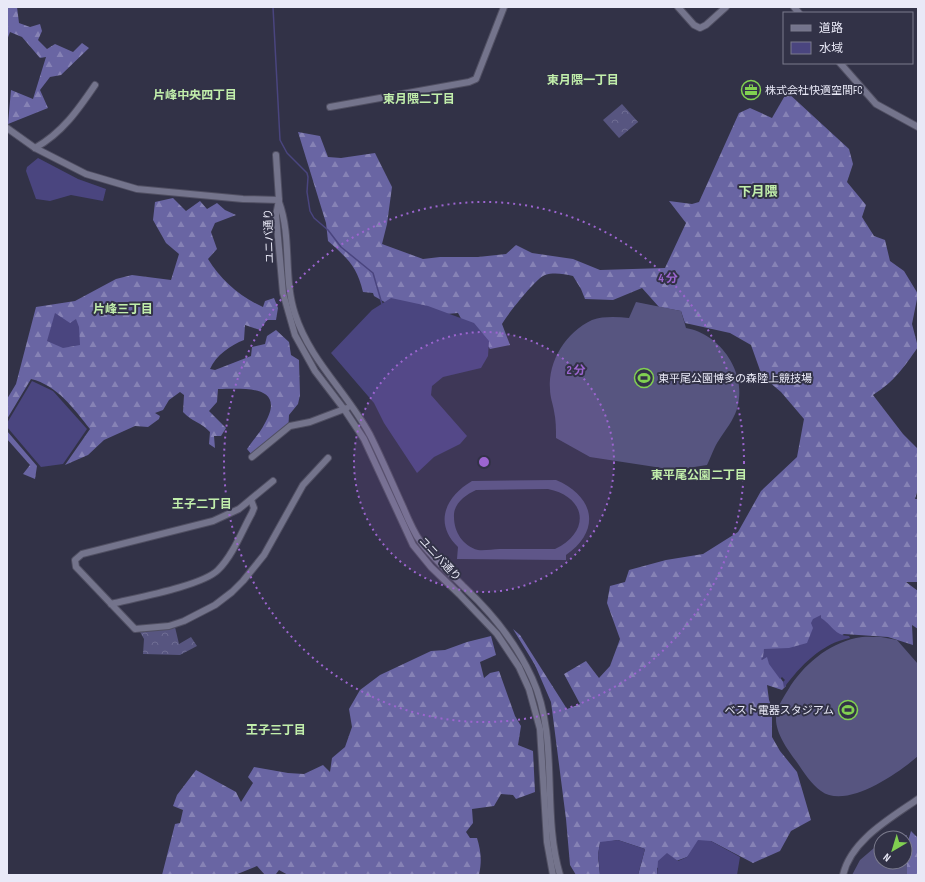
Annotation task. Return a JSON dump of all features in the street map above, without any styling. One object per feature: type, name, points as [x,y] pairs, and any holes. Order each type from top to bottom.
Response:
[{"type":"street","points":[[330,107],[468,82],[476,79],[504,7]]},
{"type":"street","points":[[678,7],[694,25],[700,28],[706,26],[726,7]]},
{"type":"street","points":[[841,64],[876,104],[918,127]]},
{"type":"street","points":[[35,148],[48,141],[74,116],[95,85]]},
{"type":"street","points":[[7,128],[35,148],[86,174],[137,189],[243,199],[278,200],[276,155]]},
{"type":"street","name":"ユニバ通り","points":[[278,200],[284,215],[290,293],[299,326],[318,362],[353,407],[369,434],[419,540],[441,567],[465,587],[503,630],[532,678],[546,725],[554,841],[560,875]]},
{"type":"street","name":"ユニバ通り","points":[[278,200],[277,223],[283,293],[287,313],[295,335],[308,359],[364,439],[413,545],[431,567],[497,634],[519,668],[529,689],[540,729],[547,842],[553,875]]},
{"type":"street","points":[[252,457],[290,426],[310,422],[353,407]]},
{"type":"street","points":[[273,481],[251,500],[232,513],[213,521],[77,557],[75,560],[76,566],[135,630],[169,626],[195,617],[215,604],[237,586],[257,564],[303,485],[328,458]]},
{"type":"street","points":[[110,604],[193,583],[210,576],[228,558],[254,508],[251,500]]},
{"type":"street","points":[[497,634],[503,630]]},
{"type":"street","points":[[843,875],[858,846],[872,833],[918,799]]},
{"type":"green space","points":[[7,7],[17,7],[19,23],[30,27],[40,24],[42,31],[38,40],[47,49],[55,44],[73,52],[82,43],[89,48],[61,75],[50,77],[40,90],[48,108],[8,124],[11,90],[33,99],[46,57],[40,58],[22,37],[10,32],[7,40]]},
{"type":"green space","points":[[787,92],[849,149],[853,164],[847,182],[866,205],[862,217],[874,236],[885,240],[890,261],[904,271],[918,294],[912,324],[918,347],[893,379],[873,395],[903,434],[918,449],[918,489],[915,499],[918,499],[918,582],[906,582],[918,591],[918,629],[912,625],[913,645],[888,637],[844,634],[838,637],[811,641],[772,666],[786,686],[782,690],[767,685],[769,700],[772,708],[772,737],[780,751],[797,772],[811,820],[791,831],[780,851],[753,863],[711,841],[687,857],[657,868],[657,875],[638,875],[645,849],[618,840],[600,843],[598,855],[600,875],[576,875],[570,865],[566,819],[551,702],[535,665],[513,629],[520,635],[567,709],[580,704],[564,674],[586,661],[599,678],[610,666],[620,639],[607,603],[610,586],[625,582],[629,570],[666,560],[703,554],[738,532],[761,491],[797,457],[804,419],[781,392],[762,376],[751,345],[730,333],[685,323],[681,311],[659,307],[642,288],[613,300],[585,299],[573,276],[555,273],[545,275],[529,289],[515,305],[502,324],[510,345],[490,349],[477,331],[464,324],[458,313],[435,315],[388,304],[374,296],[373,293],[363,292],[358,275],[350,263],[341,252],[328,241],[326,223],[298,132],[320,136],[328,157],[341,158],[375,153],[392,187],[387,224],[382,244],[423,259],[440,257],[478,257],[506,254],[516,245],[532,253],[573,259],[600,270],[665,268],[686,223],[669,201],[692,204],[699,202],[739,113],[750,108],[772,118]]},
{"type":"green space","points":[[622,104],[638,122],[619,138],[603,120]]},
{"type":"green space","points":[[173,198],[186,211],[200,201],[207,209],[217,203],[225,210],[236,215],[215,223],[211,232],[217,249],[208,259],[225,281],[239,293],[255,303],[263,307],[265,301],[274,298],[278,308],[276,320],[267,320],[260,330],[245,325],[244,340],[224,351],[216,359],[210,369],[215,370],[251,356],[252,347],[265,344],[267,336],[276,330],[289,342],[291,355],[299,360],[300,395],[298,404],[289,415],[288,432],[268,447],[252,455],[247,449],[265,423],[270,410],[270,401],[266,395],[259,391],[250,389],[218,389],[217,402],[209,411],[226,428],[221,436],[214,436],[215,448],[209,444],[210,432],[204,426],[189,418],[183,412],[184,395],[180,392],[169,400],[163,410],[155,413],[160,416],[159,419],[148,427],[135,426],[104,440],[88,455],[65,465],[90,429],[57,392],[40,382],[31,379],[7,419],[7,399],[16,384],[36,307],[75,301],[116,279],[132,275],[171,280],[179,254],[166,243],[153,220],[155,202]]},
{"type":"green space","name":"東平尾公園博多の森陸上競技場","points":[[636,302],[681,311],[686,328],[699,332],[710,338],[729,358],[735,370],[739,382],[737,409],[707,465],[675,470],[590,457],[556,438],[555,418],[550,392],[550,378],[552,368],[560,348],[574,332],[592,320],[606,317],[629,318]]},
{"type":"green space","points":[[7,431],[37,466],[35,479],[23,474],[30,465],[7,439]]},
{"type":"green space","points":[[556,480],[569,487],[579,495],[585,504],[589,514],[589,525],[585,535],[566,555],[566,560],[457,559],[458,547],[450,538],[446,529],[446,511],[455,494],[472,481]],"holes":[[[548,489],[561,493],[571,499],[577,507],[580,516],[579,525],[575,534],[567,542],[555,549],[478,550],[468,545],[460,538],[454,523],[455,508],[460,500],[476,490]]]},
{"type":"green space","points":[[175,627],[179,644],[191,637],[197,646],[180,655],[143,654],[144,639],[140,632]]},
{"type":"green space","points":[[491,636],[496,655],[480,662],[484,678],[490,673],[499,671],[515,716],[521,726],[518,745],[533,751],[535,792],[516,799],[513,795],[501,794],[494,806],[472,809],[473,823],[466,832],[470,838],[477,838],[481,856],[479,875],[288,875],[279,870],[276,874],[265,875],[257,866],[235,875],[162,875],[175,824],[180,823],[183,810],[173,806],[177,795],[196,770],[236,792],[241,802],[253,783],[248,777],[254,767],[288,773],[304,774],[323,765],[330,772],[332,758],[345,747],[352,727],[349,709],[360,690],[380,675],[431,651],[445,650],[467,642]]},
{"type":"green space","name":"ベスト電器スタジアム","points":[[881,637],[897,640],[918,664],[918,756],[886,780],[872,787],[858,793],[844,796],[832,796],[821,791],[814,785],[785,746],[777,729],[776,723],[780,703],[801,672],[826,650],[856,638]]},
{"type":"green space","points":[[913,833],[918,838],[918,875],[907,875],[906,870],[913,870]]},
{"type":"green space","points":[[873,849],[873,870],[907,870],[907,875],[852,875],[860,860]]},
{"type":"water","points":[[38,158],[78,179],[106,189],[103,201],[71,195],[50,201],[36,199],[26,171],[27,167]]},
{"type":"water","points":[[391,298],[428,306],[474,323],[489,341],[488,356],[481,368],[443,377],[432,386],[431,395],[467,436],[460,444],[434,457],[417,473],[384,423],[374,403],[331,353],[372,310]]},
{"type":"water","points":[[55,313],[70,323],[76,319],[79,327],[80,345],[63,348],[47,341]]},
{"type":"water","points":[[32,381],[53,391],[87,429],[63,464],[41,467],[7,427],[7,423]]},
{"type":"water","points":[[821,615],[821,618],[837,632],[849,636],[850,638],[821,650],[797,672],[784,688],[783,682],[785,680],[782,677],[780,679],[769,664],[767,657],[762,660],[761,659],[763,657],[764,649],[789,648],[807,643],[813,628],[811,623],[813,619]]},
{"type":"water","points":[[618,840],[645,849],[638,875],[600,875],[598,855],[600,842]]},
{"type":"water","points":[[698,840],[711,841],[740,857],[737,875],[657,875],[658,861],[667,853],[678,861],[687,857]]},
{"type":"waterway","points":[[273,7],[280,140],[287,153],[307,173],[307,192],[310,211],[314,218],[328,230],[341,247],[373,273],[382,304]]},
{"type":"place","name":"株式会社快適空間FC","points":[[751,90]]},
{"type":"place","name":"東平尾公園博多の森陸上競技場","points":[[644,378]]},
{"type":"place","name":"ベスト電器スタジアム","points":[[848,710]]},
{"type":"district","name":"東月隈一丁目","points":[[583,80]]},
{"type":"district","name":"片峰中央四丁目","points":[[195,95]]},
{"type":"district","name":"東月隈二丁目","points":[[419,99]]},
{"type":"district","name":"下月隈","points":[[758,192]]},
{"type":"district","name":"片峰三丁目","points":[[123,309]]},
{"type":"district","name":"東平尾公園二丁目","points":[[699,475]]},
{"type":"district","name":"王子二丁目","points":[[202,504]]},
{"type":"district","name":"王子三丁目","points":[[276,730]]}]
